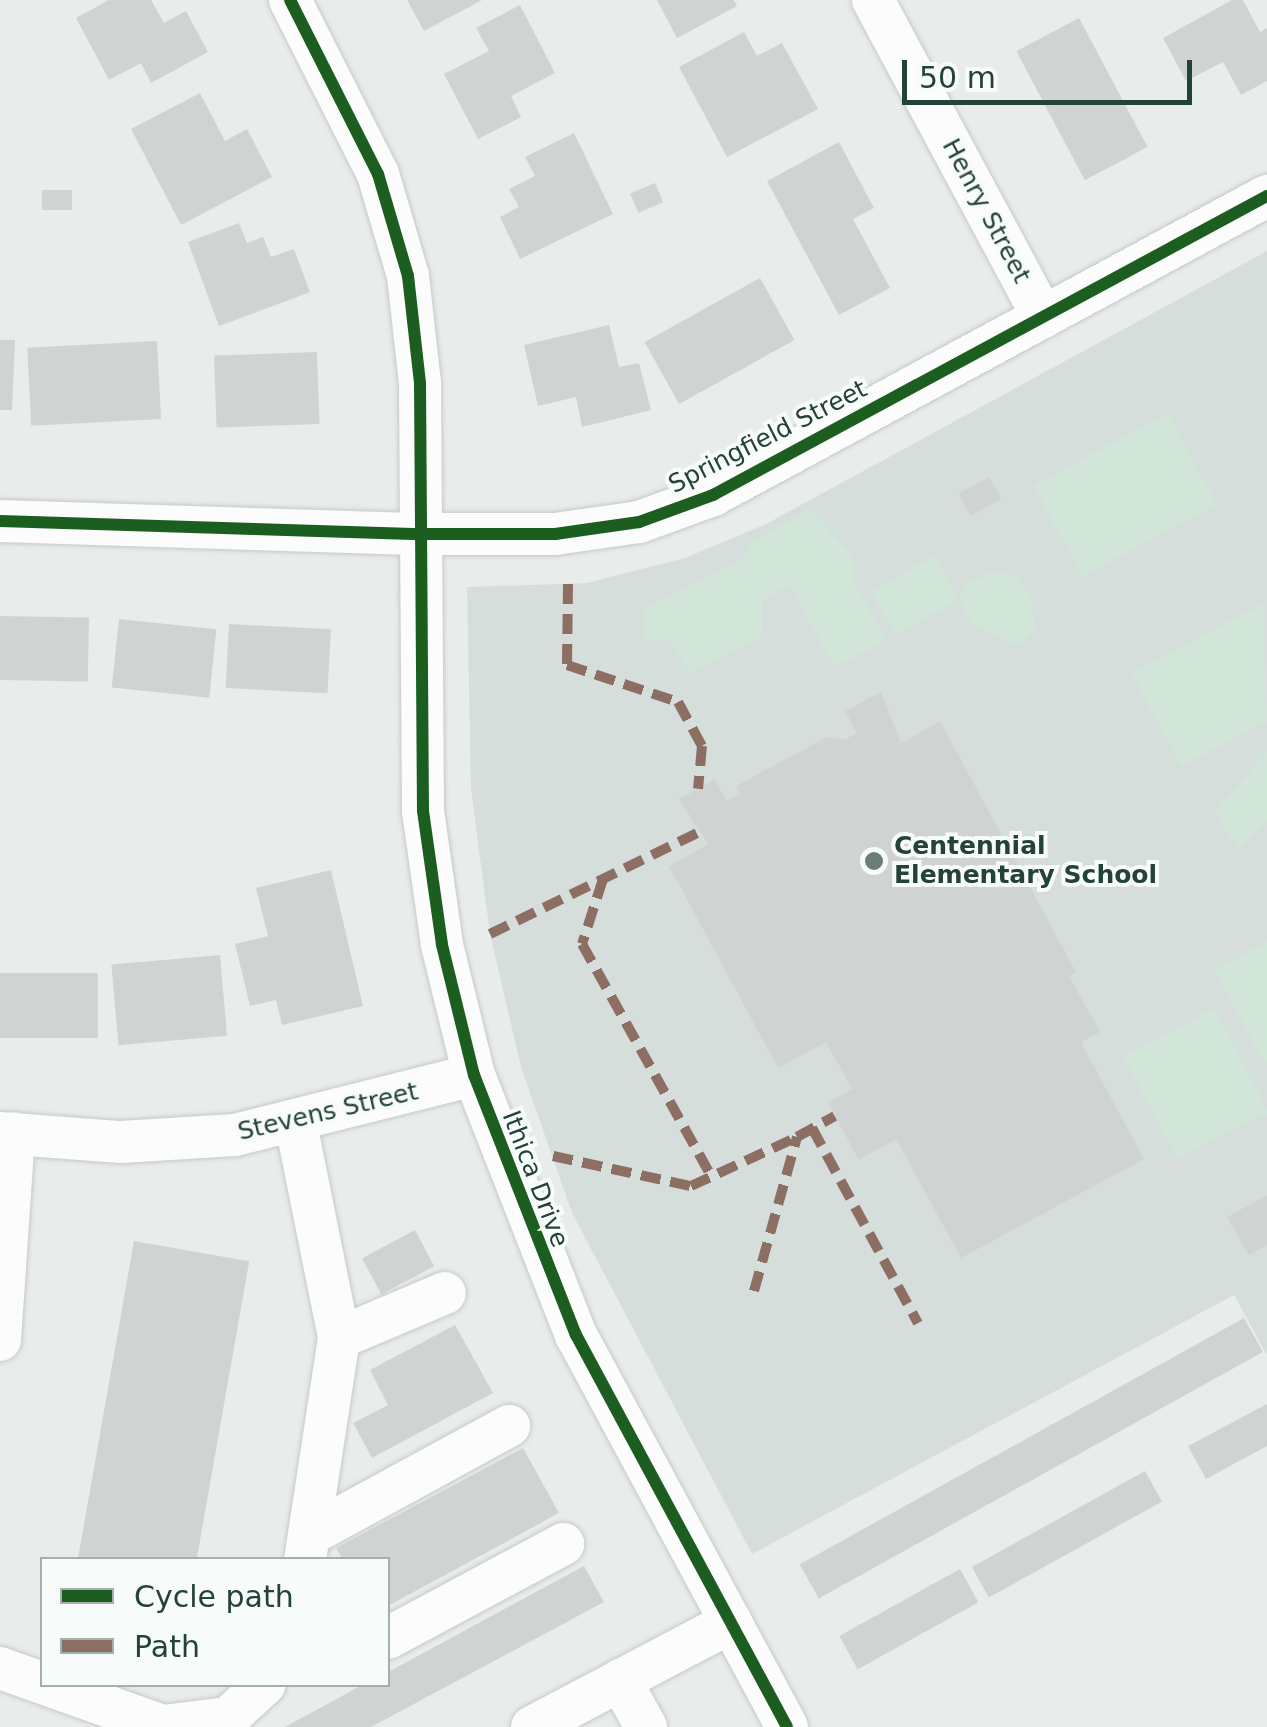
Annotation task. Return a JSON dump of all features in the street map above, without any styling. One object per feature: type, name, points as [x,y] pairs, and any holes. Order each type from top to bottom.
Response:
[{"type":"street","name":"Ithica Drive","points":[[290,0],[378,174],[408,276],[420,382],[423,811],[442,946],[474,1075],[561,1302],[787,1727]]},
{"type":"street","name":"Henry Street","points":[[872,0],[1043,317]]},
{"type":"street","name":"Springfield Street","points":[[0,522],[555,534],[676,510],[1267,196]]},
{"type":"street","name":"Stevens Street","points":[[7,1133],[176,1140],[296,1124],[474,1075]]},
{"type":"street","points":[[296,1124],[339,1338],[307,1547]]},
{"type":"street","points":[[0,1340],[7,1133]]},
{"type":"street","points":[[339,1338],[445,1293]]},
{"type":"street","points":[[307,1547],[509,1426]]},
{"type":"street","points":[[390,1637],[563,1544]]},
{"type":"street","points":[[532,1727],[731,1622]]},
{"type":"street","points":[[0,1668],[40,1682]]},
{"type":"street","points":[[620,1680],[646,1727]]},
{"type":"street","points":[[53,1687],[163,1726],[228,1718],[274,1687]]},
{"type":"shaded area","name":"Centennial Elementary School","points":[[1267,251],[1267,1355],[1234,1295],[752,1554],[572,1213],[521,1067],[490,934],[471,789],[467,587],[587,583],[685,558],[766,524]]},
{"type":"green space","points":[[1168,414],[1216,505],[1082,576],[1034,485]]},
{"type":"green space","points":[[810,510],[853,556],[853,581],[886,640],[835,667],[790,585],[762,600],[762,636],[690,673],[669,640],[644,640],[643,609],[744,559],[749,543]]},
{"type":"green space","points":[[934,556],[958,600],[895,635],[871,591]]},
{"type":"green space","points":[[994,572],[1018,578],[1032,601],[1034,629],[1020,646],[972,624],[959,598],[965,584]]},
{"type":"green space","points":[[1263,604],[1267,721],[1181,766],[1132,673]]},
{"type":"green space","points":[[1267,751],[1267,820],[1239,849],[1215,813]]},
{"type":"green space","points":[[1267,942],[1267,1061],[1264,1062],[1215,970]]},
{"type":"green space","points":[[1215,1009],[1267,1113],[1177,1159],[1124,1055]]},
{"type":"building","points":[[109,0],[151,0],[164,23],[186,11],[208,52],[151,83],[141,63],[109,80],[76,18]]},
{"type":"building","points":[[407,0],[482,0],[424,31]]},
{"type":"building","points":[[657,0],[734,0],[737,6],[677,38]]},
{"type":"building","points":[[1232,0],[1243,0],[1260,32],[1267,28],[1267,81],[1241,95],[1223,62],[1186,81],[1163,38]]},
{"type":"building","points":[[520,5],[555,73],[511,96],[521,117],[478,139],[444,74],[489,51],[476,28]]},
{"type":"building","points":[[1079,18],[1148,147],[1085,180],[1016,51]]},
{"type":"building","points":[[744,32],[757,56],[782,43],[818,109],[727,157],[679,67]]},
{"type":"building","points":[[200,93],[225,141],[247,129],[272,177],[181,225],[131,129]]},
{"type":"building","points":[[574,133],[613,214],[520,259],[500,217],[519,207],[509,189],[535,176],[525,157]]},
{"type":"building","points":[[839,142],[874,208],[853,219],[890,288],[839,315],[767,181]]},
{"type":"building","points":[[655,183],[663,202],[638,213],[630,194]]},
{"type":"building","points":[[42,190],[72,190],[72,210],[42,210]]},
{"type":"building","points":[[239,223],[247,243],[263,237],[271,257],[294,249],[310,292],[219,326],[188,242]]},
{"type":"building","points":[[760,278],[794,340],[679,404],[645,342]]},
{"type":"building","points":[[609,325],[619,367],[639,363],[651,410],[582,427],[576,397],[538,406],[524,345]]},
{"type":"building","points":[[0,340],[15,340],[12,410],[0,410]]},
{"type":"building","points":[[157,341],[161,419],[31,426],[27,348]]},
{"type":"building","points":[[317,352],[320,424],[217,428],[214,356]]},
{"type":"building","points":[[989,477],[1001,499],[971,516],[958,494]]},
{"type":"building","points":[[0,616],[89,618],[88,682],[0,680]]},
{"type":"building","points":[[119,619],[216,629],[209,698],[112,688]]},
{"type":"building","points":[[229,624],[331,629],[328,693],[226,688]]},
{"type":"building","points":[[881,692],[901,743],[940,721],[1076,972],[1069,976],[1100,1032],[1081,1042],[1144,1159],[961,1258],[896,1139],[859,1160],[828,1103],[852,1089],[826,1042],[778,1068],[669,866],[708,844],[679,799],[715,779],[726,801],[740,794],[736,786],[827,737],[844,740],[857,733],[845,711]]},
{"type":"building","points":[[331,870],[363,1006],[282,1025],[276,1000],[250,1006],[235,944],[268,936],[256,888]]},
{"type":"building","points":[[220,955],[227,1036],[118,1045],[111,964]]},
{"type":"building","points":[[0,973],[98,973],[98,1038],[0,1038]]},
{"type":"building","points":[[1267,1195],[1267,1245],[1249,1255],[1227,1217]]},
{"type":"building","points":[[415,1230],[434,1266],[381,1294],[362,1258]]},
{"type":"building","points":[[134,1241],[249,1261],[197,1557],[78,1557]]},
{"type":"building","points":[[1244,1318],[1263,1352],[819,1598],[800,1564]]},
{"type":"building","points":[[455,1325],[493,1393],[372,1458],[353,1423],[388,1405],[370,1370]]},
{"type":"building","points":[[1267,1404],[1267,1446],[1206,1479],[1188,1446]]},
{"type":"building","points":[[523,1448],[559,1513],[390,1605],[390,1557],[341,1557],[336,1548]]},
{"type":"building","points":[[1145,1471],[1162,1502],[989,1598],[972,1567]]},
{"type":"building","points":[[584,1566],[604,1602],[371,1727],[285,1727],[358,1687],[390,1687],[390,1671]]},
{"type":"building","points":[[960,1569],[978,1602],[858,1669],[839,1636]]},
{"type":"marked path","points":[[568,584],[567,665],[678,702],[702,746],[698,789]]},
{"type":"marked path","points":[[490,934],[697,833]]},
{"type":"marked path","points":[[603,879],[582,944],[711,1176]]},
{"type":"marked path","points":[[754,1291],[797,1137],[835,1116]]},
{"type":"marked path","points":[[812,1128],[918,1323]]},
{"type":"marked path","points":[[553,1156],[691,1186],[797,1137]]},
{"type":"cycle path","points":[[290,0],[378,174],[408,276],[420,383],[423,811],[442,945],[474,1075],[576,1335],[787,1727]]},
{"type":"cycle path","points":[[0,521],[421,534],[555,534],[639,522],[713,495],[1267,196]]},
{"type":"place","name":"Centennial Elementary School","points":[[874,861]]}]
